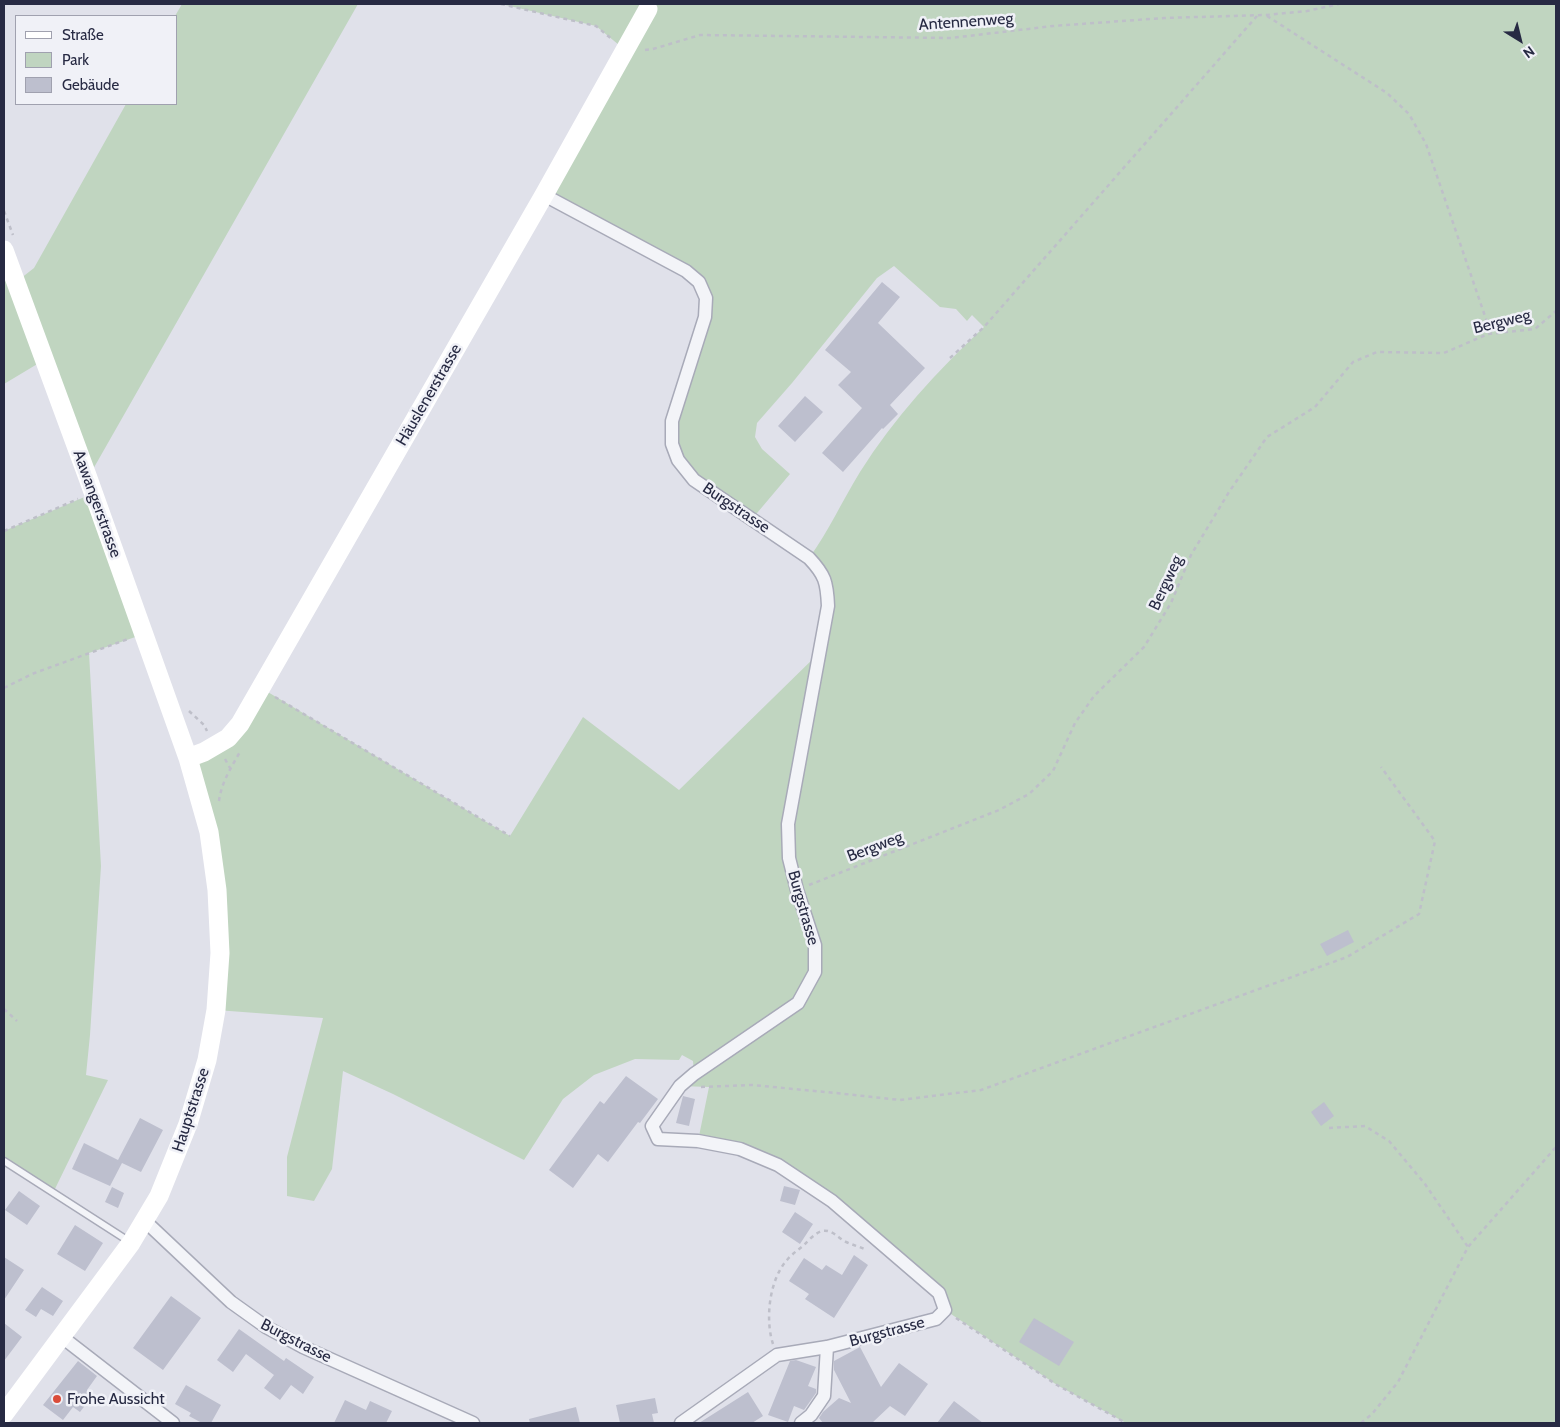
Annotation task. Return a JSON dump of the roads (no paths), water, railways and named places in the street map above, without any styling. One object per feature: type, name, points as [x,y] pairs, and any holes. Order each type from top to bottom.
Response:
[{"type":"street","name":"Häuslenerstrasse","points":[[188,758],[204,752],[228,738],[240,724],[544,195],[648,9]]},
{"type":"street","name":"Burgstrasse","points":[[544,195],[686,270],[698,282],[706,298],[705,317],[672,421],[672,444],[678,460],[694,480],[809,558],[820,570],[827,587],[828,606],[788,824],[789,858],[815,945],[815,972],[798,1003],[694,1074],[680,1086],[652,1126],[658,1139],[698,1141],[740,1150],[778,1165],[832,1200],[933,1288],[939,1294],[945,1310],[936,1319],[827,1347],[777,1356],[681,1423]]},
{"type":"street","name":"Aawangerstrasse","points":[[4,250],[94,493],[188,758]]},
{"type":"street","name":"Hauptstrasse","points":[[4,1414],[131,1243],[145,1221],[171,1168],[194,1107],[207,1060],[216,1010],[220,953],[217,890],[209,832],[188,758]]},
{"type":"street","name":"Burgstrasse","points":[[145,1221],[231,1302],[266,1327],[303,1347],[473,1423]]},
{"type":"street","points":[[62,1337],[174,1423]]},
{"type":"street","points":[[802,1423],[811,1415],[824,1396],[827,1347]]},
{"type":"lane","points":[[4,1161],[131,1243]]},
{"type":"place","name":"Frohe Aussicht","points":[[57,1399]]}]
